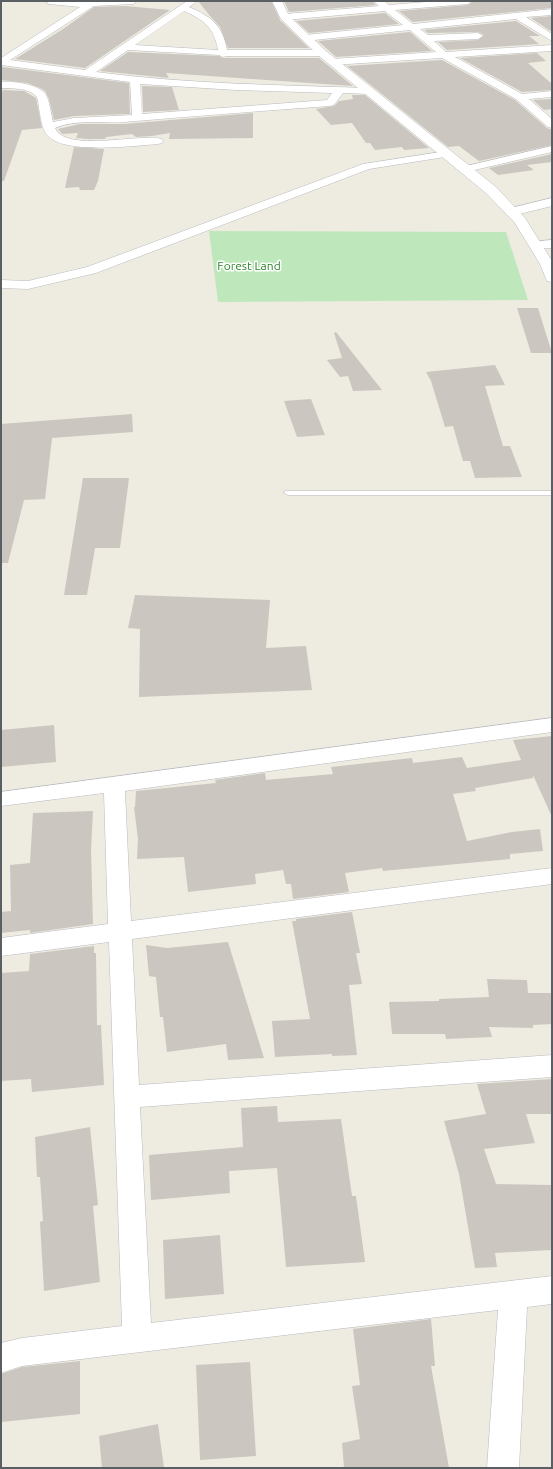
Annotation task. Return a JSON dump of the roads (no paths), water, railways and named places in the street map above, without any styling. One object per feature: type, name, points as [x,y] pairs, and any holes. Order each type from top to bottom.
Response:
[{"type":"street","points":[[49,1],[78,4],[133,1]]},
{"type":"street","points":[[86,74],[193,1]]},
{"type":"street","points":[[277,1],[284,17],[332,62],[491,190],[520,221],[547,264],[552,278]]},
{"type":"street","points":[[378,1],[426,38],[444,55],[520,97],[552,125]]},
{"type":"street","points":[[1,62],[93,2]]},
{"type":"street","points":[[284,17],[386,8],[471,5],[486,20]]},
{"type":"street","points":[[527,5],[537,14]]},
{"type":"street","points":[[182,8],[192,11],[206,20],[219,34],[223,54]]},
{"type":"street","points":[[305,38],[552,12]]},
{"type":"street","points":[[518,16],[552,38]]},
{"type":"street","points":[[426,38],[478,36]]},
{"type":"street","points":[[126,46],[177,52],[223,54],[322,53]]},
{"type":"street","points":[[332,62],[552,48]]},
{"type":"street","points":[[1,62],[135,80],[236,87],[369,91]]},
{"type":"street","points":[[2,86],[32,67]]},
{"type":"street","points":[[135,80],[137,117]]},
{"type":"street","points":[[2,86],[16,85],[37,90],[42,96],[49,127],[53,135],[60,140],[81,144],[158,141]]},
{"type":"street","points":[[49,127],[60,123],[330,103],[339,91]]},
{"type":"street","points":[[520,97],[552,94]]},
{"type":"street","points":[[466,170],[552,149]]},
{"type":"street","points":[[1,284],[28,285],[91,270],[367,166],[446,154]]},
{"type":"street","points":[[511,212],[552,202]]},
{"type":"street","points":[[536,245],[552,244]]},
{"type":"street","points":[[1,799],[552,725]]},
{"type":"street","points":[[114,785],[137,1339]]},
{"type":"street","points":[[1,948],[552,876]]},
{"type":"street","points":[[127,1097],[552,1066]]},
{"type":"street","points":[[1,1358],[22,1352],[552,1290]]},
{"type":"street","points":[[503,1468],[513,1294]]},
{"type":"lane","points":[[288,493],[552,493]]},
{"type":"park label","name":"Forest Land","points":[[249,266]]}]
